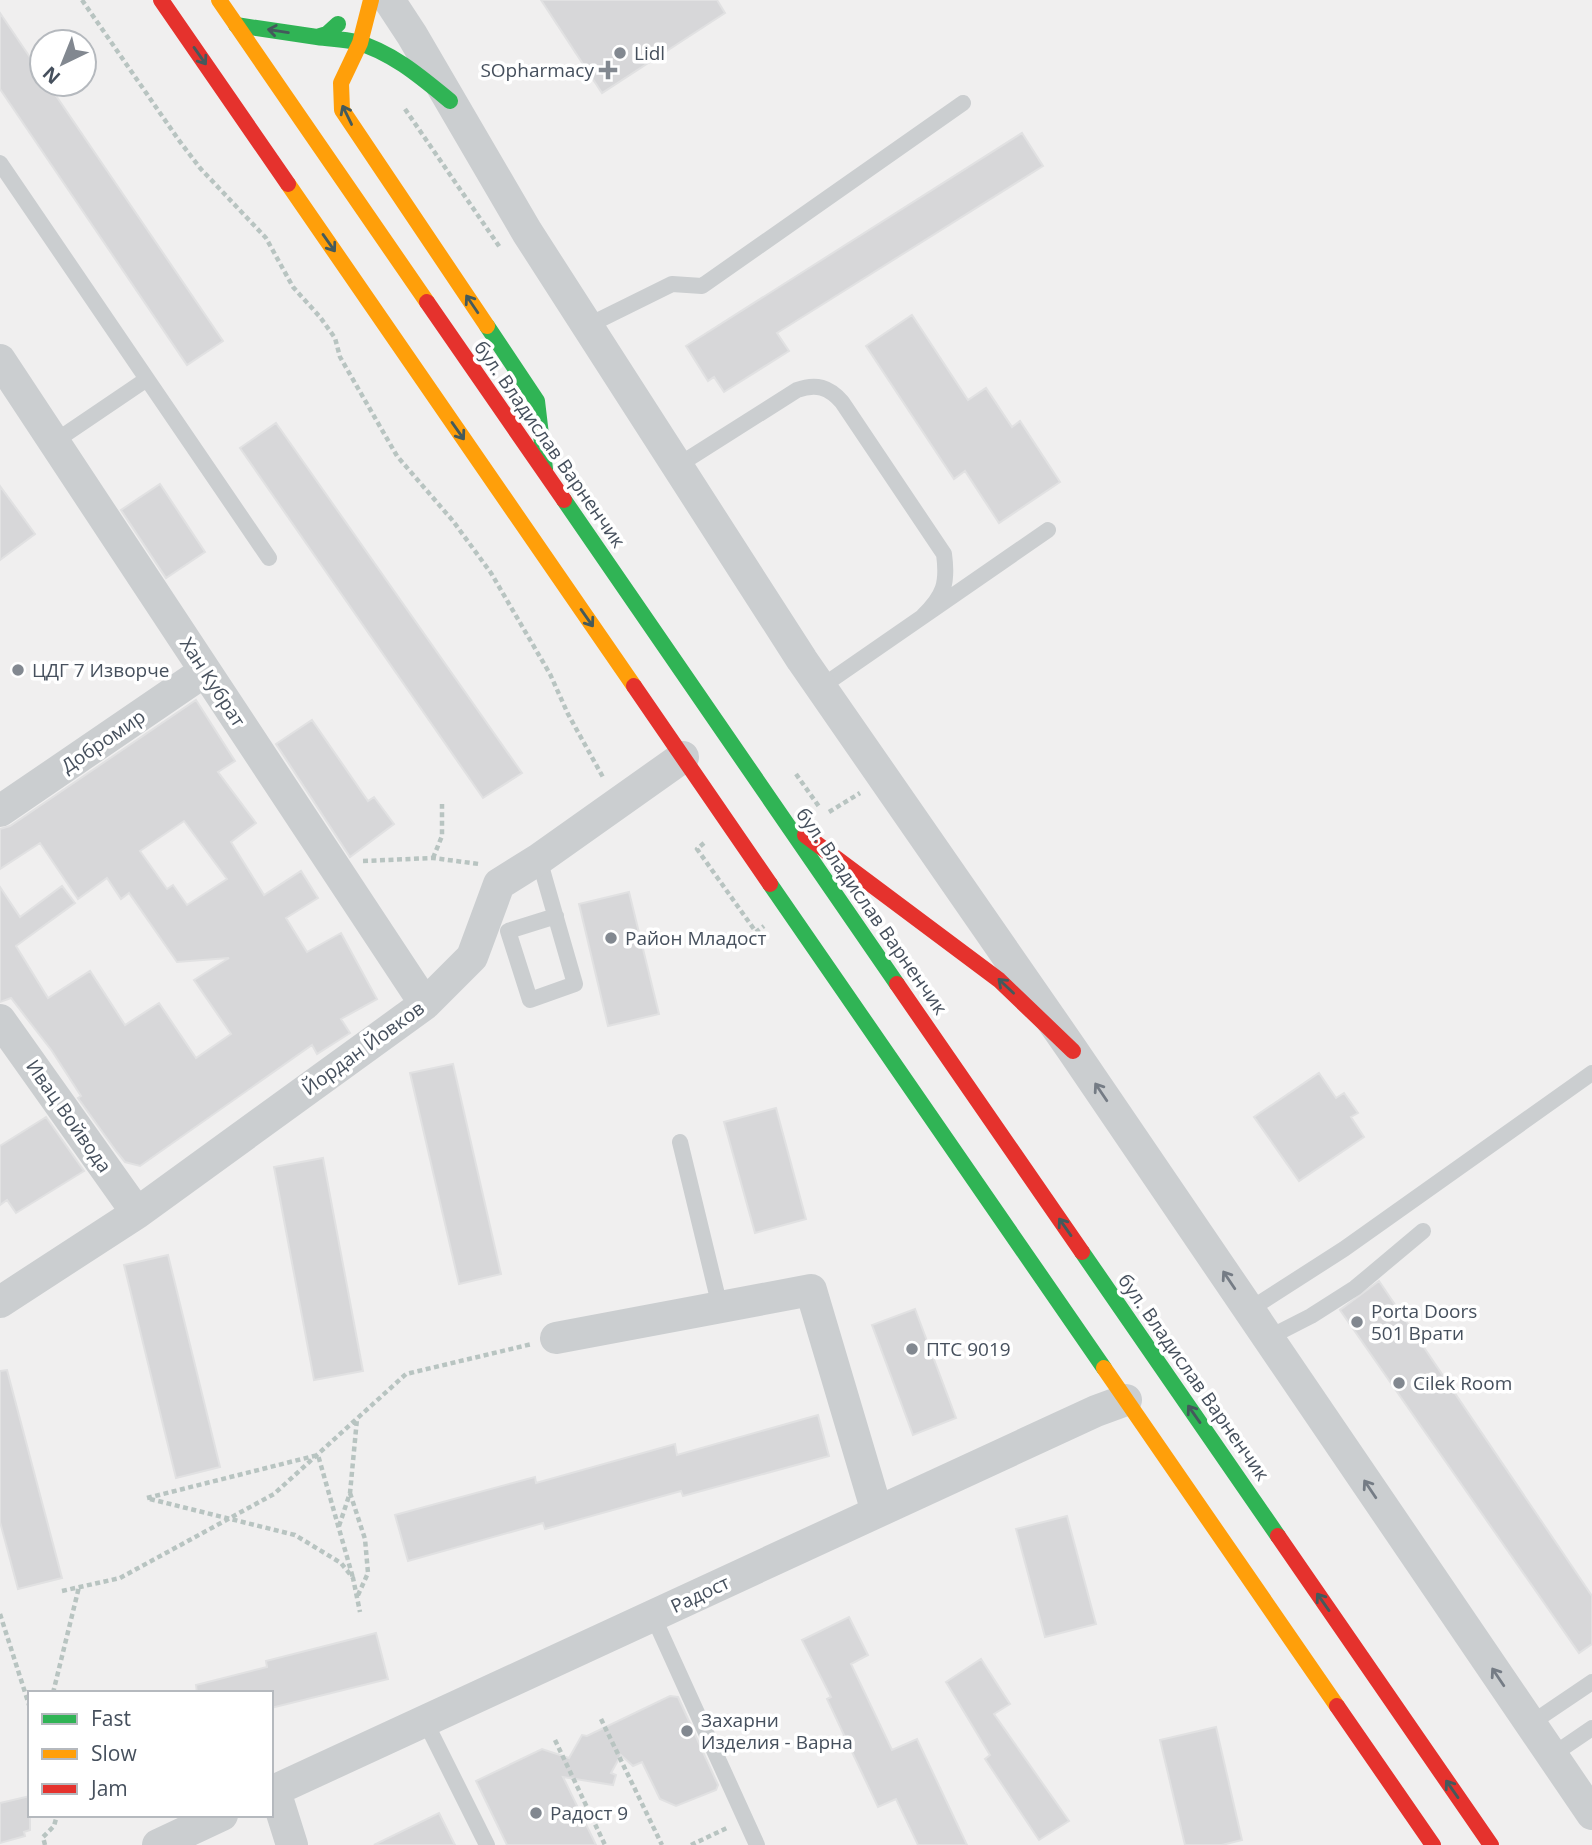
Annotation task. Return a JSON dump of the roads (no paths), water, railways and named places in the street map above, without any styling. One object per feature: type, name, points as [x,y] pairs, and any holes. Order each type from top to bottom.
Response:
[{"type":"main road","points":[[161,0],[1433,1845]]},
{"type":"main road","name":"бул. Владислав Варненчик","points":[[219,0],[1491,1845]]},
{"type":"main road","points":[[389,2],[360,43],[341,83],[342,110],[537,401],[546,475]]},
{"type":"main road","points":[[317,37],[336,28],[346,8]]},
{"type":"main road","points":[[236,25],[360,43],[412,71],[450,102]]},
{"type":"main road","points":[[785,821],[872,883],[999,980],[1073,1051]]},
{"type":"street","points":[[389,2],[527,232],[821,687],[1073,1051],[1592,1814]]},
{"type":"street","name":"Хан Кубрат","points":[[0,360],[425,1004]]},
{"type":"street","name":"Добромир","points":[[0,811],[205,671]]},
{"type":"street","name":"Йордан Йовков","points":[[0,1303],[137,1213],[425,1004],[472,957],[499,884],[539,859],[683,757]]},
{"type":"street","name":"Ивац Войвода","points":[[0,1020],[137,1213]]},
{"type":"street","points":[[556,1338],[811,1290],[877,1512]]},
{"type":"street","name":"Радост","points":[[292,1845],[273,1792],[1096,1411],[1126,1400]]},
{"type":"street","points":[[158,1845],[218,1817]]},
{"type":"lane","points":[[587,326],[671,284],[702,286],[963,103]]},
{"type":"lane","points":[[0,163],[269,558]]},
{"type":"lane","points":[[54,442],[147,379]]},
{"type":"lane","points":[[677,466],[797,390],[817,386],[827,388],[842,402],[944,554],[944,589],[936,604],[923,616]]},
{"type":"lane","points":[[821,687],[1048,530]]},
{"type":"lane","points":[[539,859],[556,916],[575,984],[530,1000],[508,931],[556,916]]},
{"type":"lane","points":[[1249,1310],[1344,1249],[1592,1073]]},
{"type":"lane","points":[[680,1142],[720,1307]]},
{"type":"lane","points":[[1268,1338],[1311,1316],[1355,1288],[1423,1231]]},
{"type":"lane","points":[[653,1616],[757,1845]]},
{"type":"lane","points":[[1530,1724],[1592,1682]]},
{"type":"lane","points":[[425,1721],[487,1845]]},
{"type":"lane","points":[[1551,1756],[1592,1728]]},
{"type":"place","name":"Lidl","points":[[620,53]]},
{"type":"place","name":"SOpharmacy","points":[[608,70]]},
{"type":"place","name":"ЦДГ 7 Изворче","points":[[18,670]]},
{"type":"place","name":"Район Младост","points":[[611,938]]},
{"type":"place","name":"Porta Doors 501 Врати","points":[[1357,1322]]},
{"type":"place","name":"ПТС 9019","points":[[912,1349]]},
{"type":"place","name":"Cilek Room","points":[[1399,1383]]},
{"type":"place","name":"Захарни Изделия - Варна","points":[[687,1731]]},
{"type":"place","name":"Радост 9","points":[[536,1813]]}]
